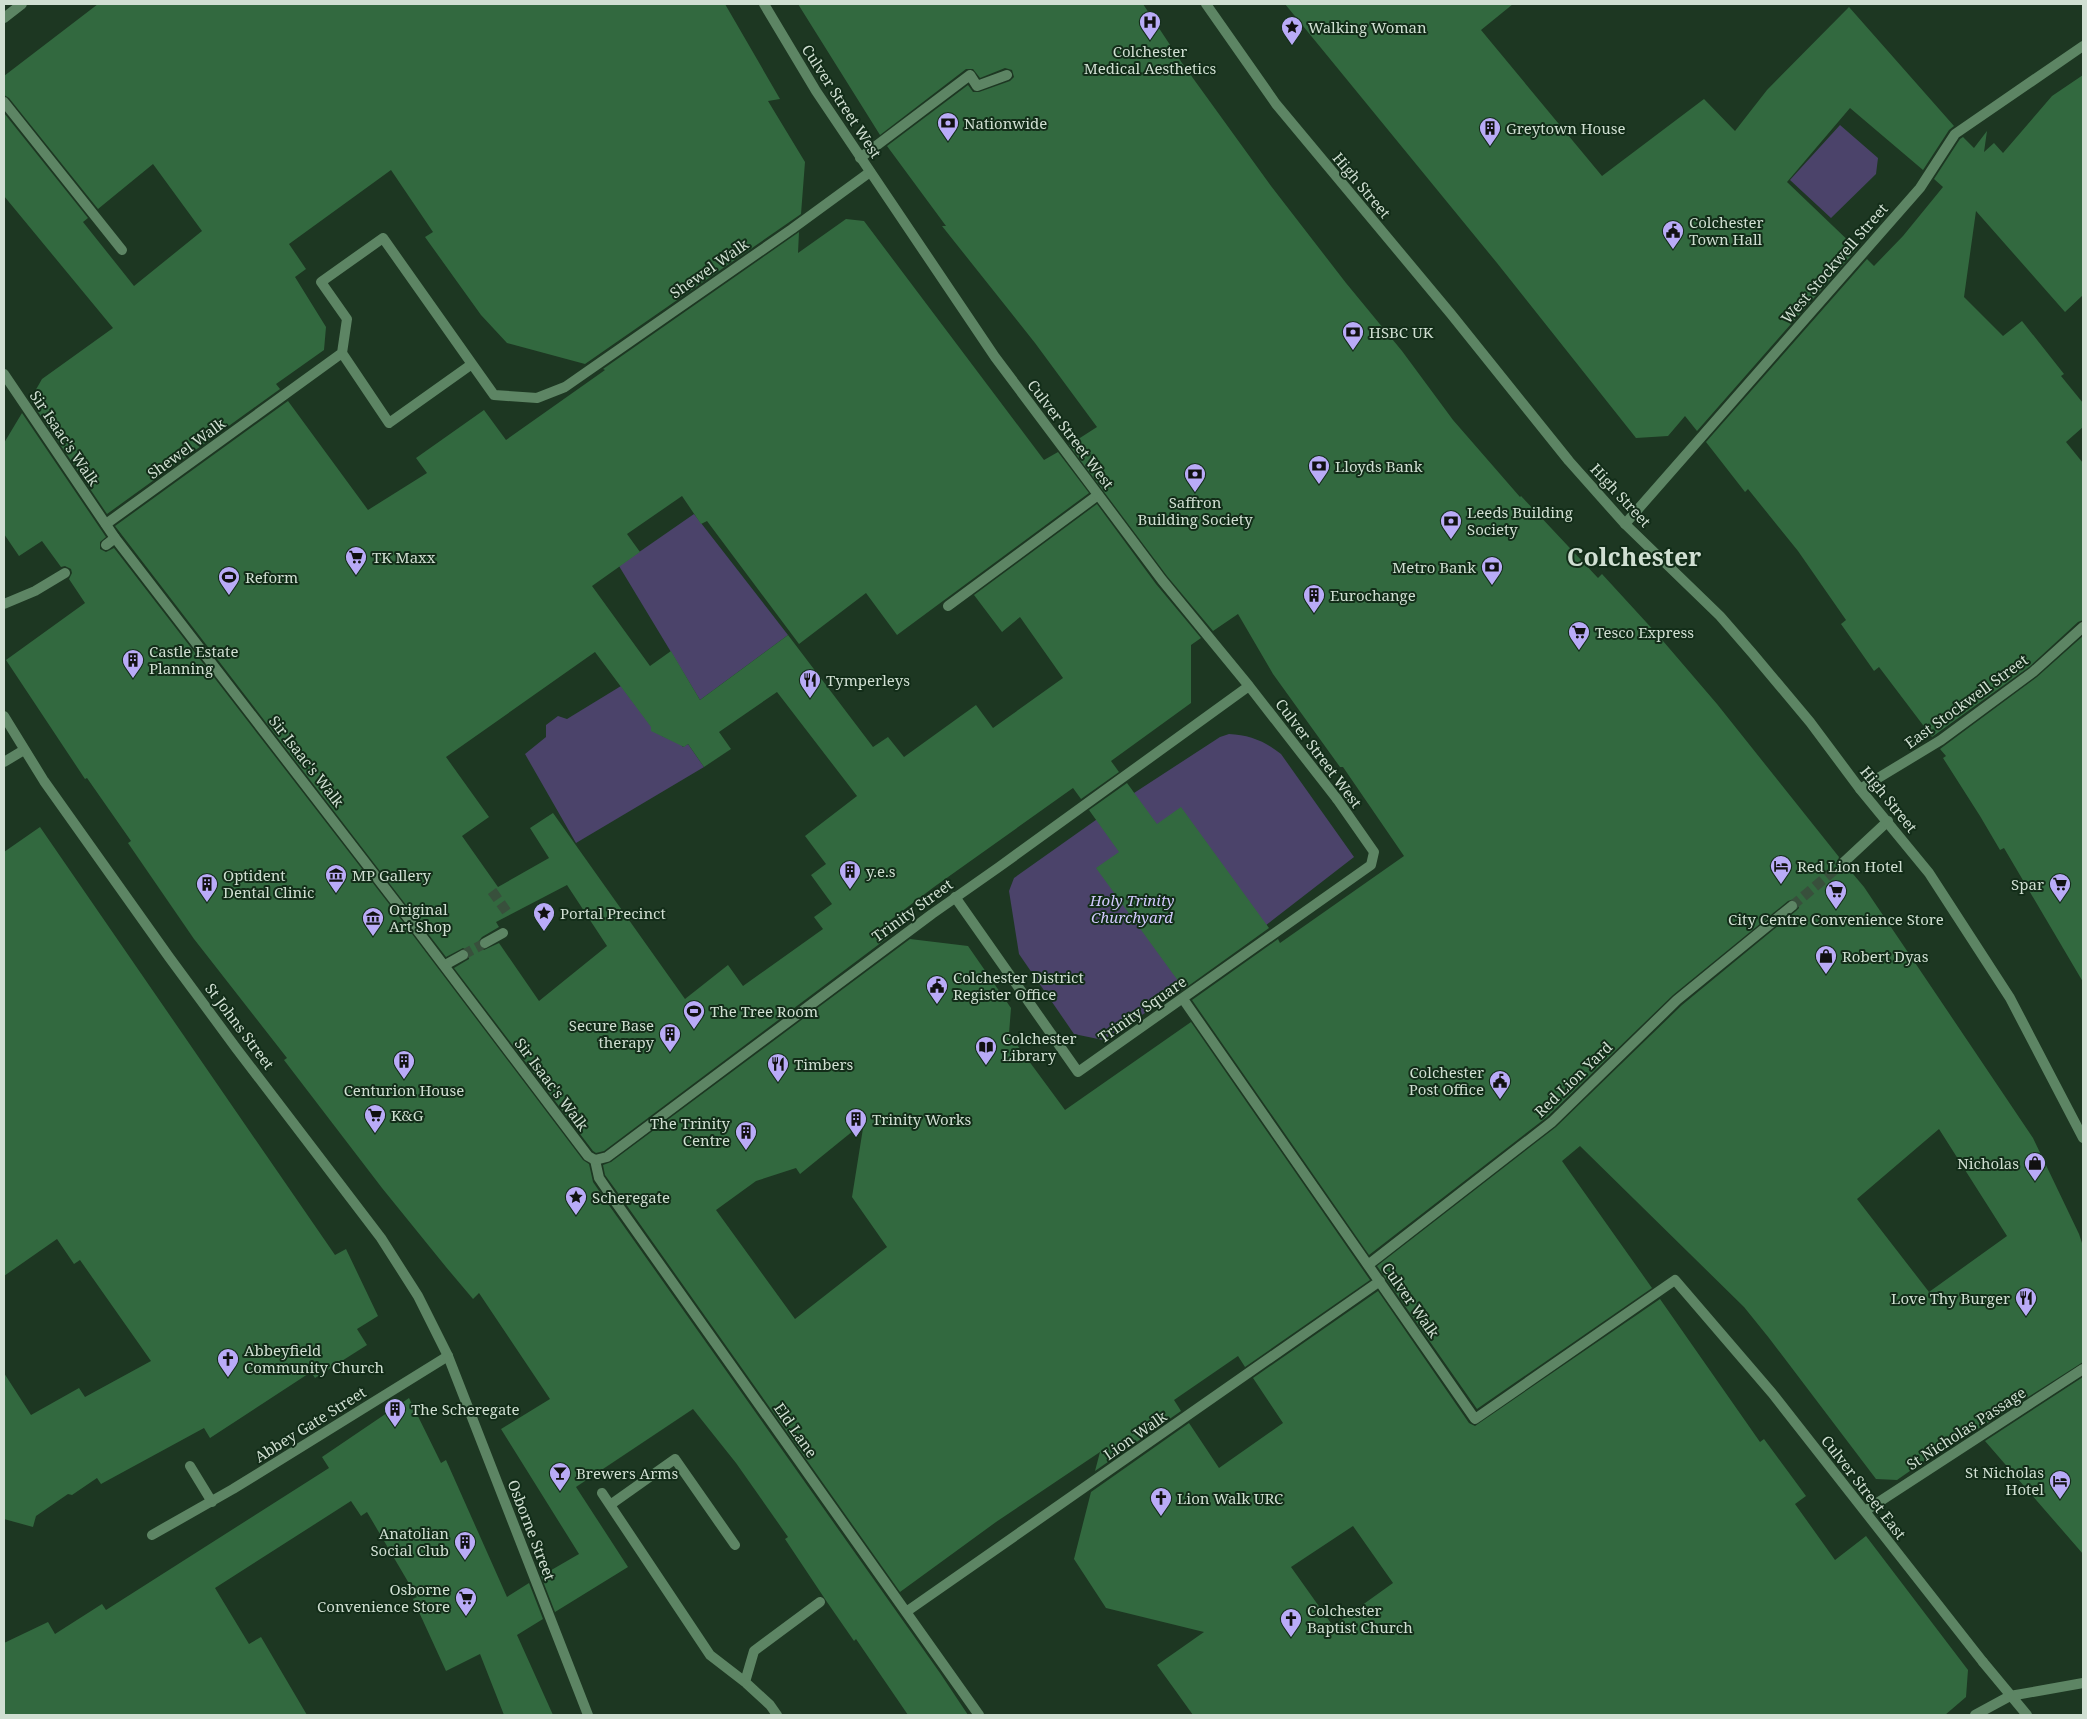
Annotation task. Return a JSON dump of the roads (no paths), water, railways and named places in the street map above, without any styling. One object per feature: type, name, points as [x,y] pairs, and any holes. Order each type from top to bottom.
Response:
[{"type":"street","points":[[4,18],[22,4]]},
{"type":"street","name":"Culver Street West","points":[[764,4],[816,91],[995,357],[1162,580],[1249,686],[1337,799],[1374,852],[1372,865]]},
{"type":"street","name":"High Street","points":[[1206,4],[1276,104],[1451,314],[1569,461],[1625,524],[1720,616],[1810,722],[1860,789],[1929,873],[2010,998],[2083,1138]]},
{"type":"street","name":"West Stockwell Street","points":[[1625,524],[1920,188],[1955,134],[2083,46]]},
{"type":"street","points":[[860,158],[970,75],[977,86],[1007,76]]},
{"type":"street","points":[[4,102],[122,250]]},
{"type":"street","name":"Shewel Walk","points":[[472,364],[494,395],[537,398],[565,387],[870,172]]},
{"type":"street","points":[[384,238],[472,364],[389,424],[342,353],[346,319],[321,282],[384,238]]},
{"type":"street","name":"Shewel Walk","points":[[106,524],[342,353]]},
{"type":"street","name":"Sir Isaac's Walk","points":[[4,374],[115,538],[445,966],[588,1156],[595,1160]]},
{"type":"street","points":[[948,606],[1098,495]]},
{"type":"street","points":[[106,545],[115,538]]},
{"type":"street","points":[[4,604],[35,592],[65,573]]},
{"type":"street","name":"East Stockwell Street","points":[[1860,789],[1941,740],[2032,672],[2083,627]]},
{"type":"street","name":"Trinity Street","points":[[595,1160],[607,1156],[955,897],[1249,686]]},
{"type":"street","name":"St Johns Street","points":[[4,716],[44,781],[236,1048],[331,1170],[381,1238],[418,1296],[448,1356]]},
{"type":"street","points":[[4,762],[24,750]]},
{"type":"street","points":[[1844,862],[1888,821]]},
{"type":"street","name":"Trinity Square","points":[[955,897],[1078,1072],[1372,865]]},
{"type":"street","name":"Red Lion Yard","points":[[1368,1265],[1552,1122],[1677,1000],[1792,906]]},
{"type":"street","points":[[485,943],[504,933]]},
{"type":"street","points":[[445,966],[463,955]]},
{"type":"street","name":"Culver Walk","points":[[1183,999],[1475,1419],[1675,1280]]},
{"type":"street","name":"Eld Lane","points":[[595,1160],[600,1178],[612,1197],[980,1715]]},
{"type":"street","name":"Culver Street East","points":[[1675,1280],[1766,1386],[1983,1662],[2027,1715]]},
{"type":"street","name":"Lion Walk","points":[[906,1612],[1380,1281]]},
{"type":"street","name":"Abbey Gate Street","points":[[152,1535],[212,1502],[448,1356]]},
{"type":"street","name":"Osborne Street","points":[[448,1356],[588,1715]]},
{"type":"street","name":"St Nicholas Passage","points":[[1865,1512],[2083,1370]]},
{"type":"street","points":[[610,1505],[675,1459],[735,1545]]},
{"type":"street","points":[[190,1466],[212,1502]]},
{"type":"street","points":[[602,1493],[710,1654],[745,1682],[778,1715]]},
{"type":"street","points":[[745,1682],[754,1651],[820,1602]]},
{"type":"street","points":[[1974,1715],[2010,1696],[2083,1683]]},
{"type":"tunnel","points":[[1792,906],[1844,862]]},
{"type":"tunnel","points":[[492,891],[509,915]]},
{"type":"tunnel","points":[[463,955],[485,943]]},
{"type":"place","name":"Colchester Medical Aesthetics","points":[[1150,41]]},
{"type":"place","name":"Walking Woman","points":[[1292,46]]},
{"type":"place","name":"Nationwide","points":[[948,142]]},
{"type":"place","name":"Greytown House","points":[[1490,147]]},
{"type":"place","name":"Colchester Town Hall","points":[[1673,250]]},
{"type":"place","name":"HSBC UK","points":[[1353,351]]},
{"type":"place","name":"Lloyds Bank","points":[[1319,485]]},
{"type":"place","name":"Saffron Building Society","points":[[1195,493]]},
{"type":"place","name":"Leeds Building Society","points":[[1451,540]]},
{"type":"place","name":"TK Maxx","points":[[356,576]]},
{"type":"place","name":"Metro Bank","points":[[1492,586]]},
{"type":"place","name":"Reform","points":[[229,596]]},
{"type":"place","name":"Eurochange","points":[[1314,614]]},
{"type":"place","name":"Tesco Express","points":[[1579,651]]},
{"type":"place","name":"Castle Estate Planning","points":[[133,679]]},
{"type":"place","name":"Tymperleys","points":[[810,699]]},
{"type":"place","name":"Red Lion Hotel","points":[[1781,885]]},
{"type":"place","name":"y.e.s","points":[[850,890]]},
{"type":"place","name":"MP Gallery","points":[[336,894]]},
{"type":"place","name":"Optident Dental Clinic","points":[[207,903]]},
{"type":"place","name":"Spar","points":[[2060,903]]},
{"type":"place","name":"City Centre Convenience Store","points":[[1836,910]]},
{"type":"place","name":"Portal Precinct","points":[[544,932]]},
{"type":"place","name":"Original Art Shop","points":[[373,937]]},
{"type":"place","name":"Robert Dyas","points":[[1826,975]]},
{"type":"place","name":"Colchester District Register Office","points":[[937,1005]]},
{"type":"place","name":"The Tree Room","points":[[694,1030]]},
{"type":"place","name":"Secure Base therapy","points":[[670,1053]]},
{"type":"place","name":"Colchester Library","points":[[986,1066]]},
{"type":"place","name":"Centurion House","points":[[404,1080]]},
{"type":"place","name":"Timbers","points":[[778,1083]]},
{"type":"place","name":"Colchester Post Office","points":[[1500,1100]]},
{"type":"place","name":"K&G","points":[[375,1134]]},
{"type":"place","name":"Trinity Works","points":[[856,1138]]},
{"type":"place","name":"The Trinity Centre","points":[[746,1151]]},
{"type":"place","name":"Nicholas","points":[[2035,1182]]},
{"type":"place","name":"Scheregate","points":[[576,1216]]},
{"type":"place","name":"Love Thy Burger","points":[[2026,1317]]},
{"type":"place","name":"Abbeyfield Community Church","points":[[228,1378]]},
{"type":"place","name":"The Scheregate","points":[[395,1428]]},
{"type":"place","name":"Brewers Arms","points":[[560,1492]]},
{"type":"place","name":"St Nicholas Hotel","points":[[2060,1500]]},
{"type":"place","name":"Lion Walk URC","points":[[1161,1517]]},
{"type":"place","name":"Anatolian Social Club","points":[[465,1561]]},
{"type":"place","name":"Osborne Convenience Store","points":[[466,1617]]},
{"type":"place","name":"Colchester Baptist Church","points":[[1291,1638]]},
{"type":"district","name":"Colchester","points":[[1634,556]]},
{"type":"park label","name":"Holy Trinity Churchyard","points":[[1132,908]]}]
